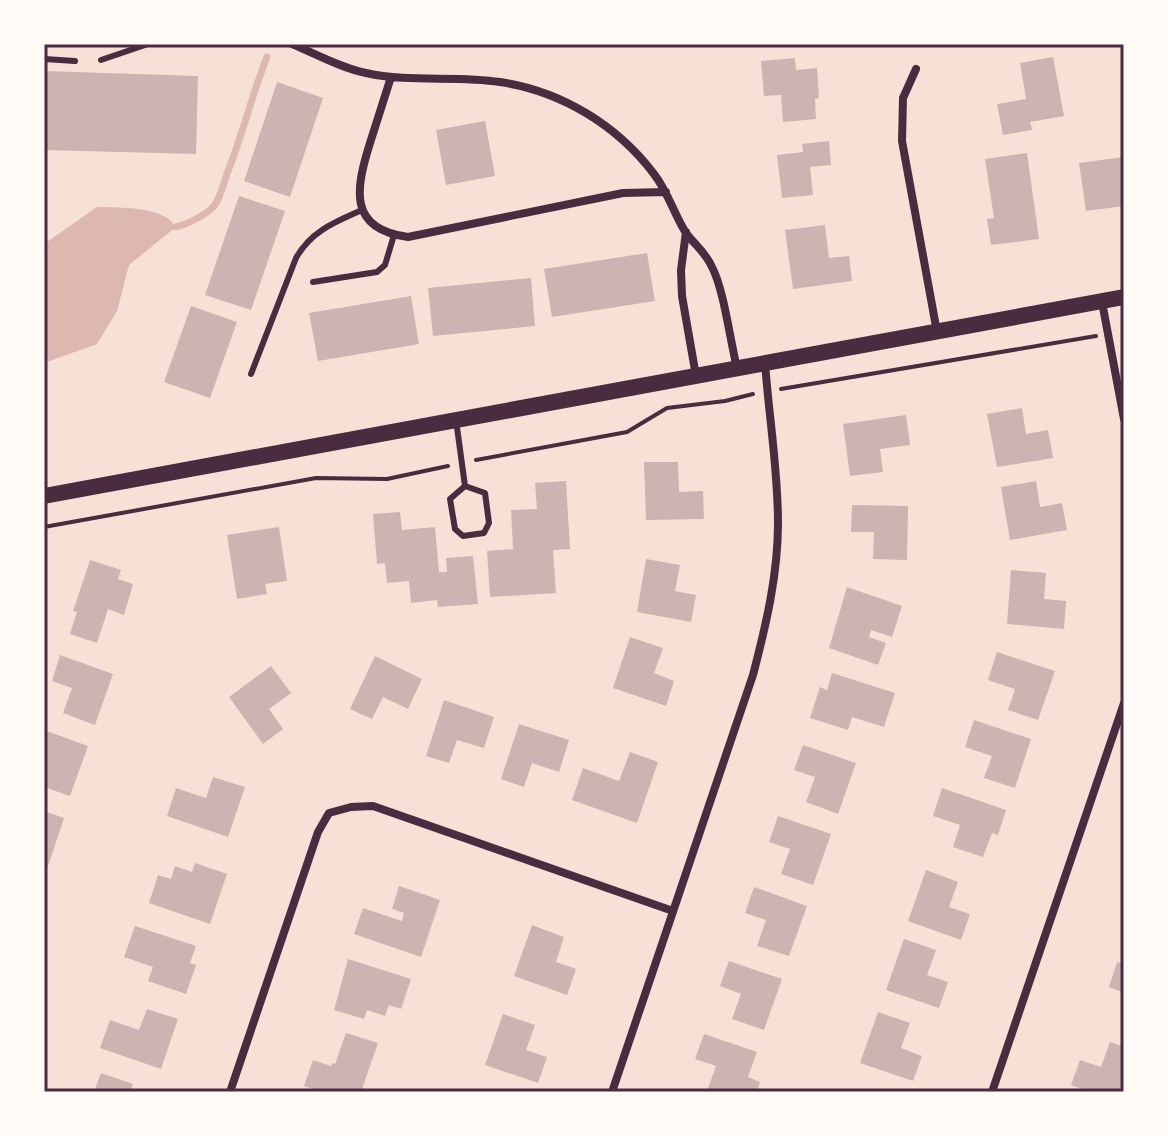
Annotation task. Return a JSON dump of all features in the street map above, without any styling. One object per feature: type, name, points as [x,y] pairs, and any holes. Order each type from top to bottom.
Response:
[{"type":"main road","points":[[44,496],[1124,297]]},
{"type":"street","points":[[292,44],[365,73],[500,82],[536,90],[602,123],[631,147],[655,175],[686,232],[714,269],[737,368]]},
{"type":"street","points":[[916,69],[903,98],[902,141],[937,332]]},
{"type":"street","points":[[391,77],[362,167],[358,196],[362,210],[374,225],[394,235],[408,237],[623,193],[666,192]]},
{"type":"street","points":[[686,232],[681,270],[682,296],[696,376]]},
{"type":"street","points":[[1102,301],[1124,419]]},
{"type":"street","points":[[612,1092],[753,675],[768,617],[778,526],[777,481],[765,363]]},
{"type":"street","points":[[992,1092],[1124,703]]},
{"type":"street","points":[[230,1092],[318,832],[329,813],[351,807],[373,806],[673,911]]},
{"type":"lane","points":[[101,60],[148,44]]},
{"type":"lane","points":[[44,59],[75,61]]},
{"type":"lane","points":[[251,374],[296,258],[305,243],[324,227],[362,210]]},
{"type":"lane","points":[[313,282],[377,272],[385,265],[394,235]]},
{"type":"lane","points":[[456,420],[465,486]]},
{"type":"lane","points":[[465,486],[485,493],[489,523],[484,533],[463,536],[455,529],[450,499],[465,486]]},
{"type":"path","points":[[44,527],[316,478],[387,479],[627,432],[667,408],[725,401],[767,391],[1108,334]]},
{"type":"shaded area","points":[[97,207],[151,211],[170,220],[176,227],[129,265],[117,311],[97,344],[44,363],[44,244]]},
{"type":"building","points":[[1053,57],[1064,116],[1030,122],[1032,130],[1003,135],[997,104],[1026,99],[1020,63]]},
{"type":"building","points":[[795,58],[796,70],[817,68],[819,98],[815,99],[816,119],[783,122],[781,95],[764,96],[761,61]]},
{"type":"building","points":[[44,71],[198,76],[196,154],[44,150]]},
{"type":"building","points":[[277,82],[323,98],[290,197],[244,181]]},
{"type":"building","points":[[485,121],[495,176],[446,185],[436,130]]},
{"type":"building","points":[[829,141],[831,165],[810,167],[813,195],[782,198],[777,155],[803,152],[802,144]]},
{"type":"building","points":[[1027,153],[1039,239],[991,245],[987,219],[994,218],[985,159]]},
{"type":"building","points":[[1124,157],[1124,206],[1086,211],[1079,163]]},
{"type":"building","points":[[239,196],[285,211],[251,310],[205,295]]},
{"type":"building","points":[[825,225],[829,258],[849,256],[852,281],[793,289],[785,230]]},
{"type":"building","points":[[647,253],[655,301],[552,317],[544,269]]},
{"type":"building","points":[[531,278],[535,326],[433,336],[428,288]]},
{"type":"building","points":[[411,296],[419,344],[318,361],[309,313]]},
{"type":"building","points":[[191,306],[237,322],[210,398],[164,382]]},
{"type":"building","points":[[1022,408],[1026,434],[1048,430],[1053,458],[997,467],[987,414]]},
{"type":"building","points":[[906,415],[910,445],[880,449],[883,472],[850,476],[843,424]]},
{"type":"building","points":[[644,462],[678,462],[679,492],[703,491],[704,519],[646,520]]},
{"type":"building","points":[[566,481],[570,549],[553,550],[556,593],[490,597],[487,551],[513,549],[511,510],[537,509],[535,483]]},
{"type":"building","points":[[1036,481],[1040,507],[1062,503],[1067,530],[1010,540],[1001,487]]},
{"type":"building","points":[[852,505],[908,506],[907,560],[873,559],[874,532],[851,532]]},
{"type":"building","points":[[400,512],[402,530],[435,527],[439,572],[447,572],[446,558],[473,556],[478,604],[438,607],[437,600],[411,603],[409,581],[387,583],[385,563],[377,564],[373,514]]},
{"type":"building","points":[[279,527],[287,581],[265,584],[267,594],[237,599],[227,535]]},
{"type":"building","points":[[646,559],[680,565],[675,591],[696,595],[691,622],[637,612]]},
{"type":"building","points":[[90,560],[121,570],[118,579],[133,584],[124,615],[108,609],[97,643],[70,634],[77,612],[73,611]]},
{"type":"building","points":[[1011,570],[1046,573],[1044,599],[1066,601],[1064,629],[1007,624]]},
{"type":"building","points":[[847,587],[902,606],[892,637],[871,630],[869,637],[886,643],[878,665],[829,648]]},
{"type":"building","points":[[630,637],[663,648],[654,673],[674,681],[666,706],[613,688]]},
{"type":"building","points":[[997,652],[1055,671],[1038,720],[1008,710],[1015,689],[988,680]]},
{"type":"building","points":[[60,655],[113,674],[95,725],[63,713],[72,688],[52,681]]},
{"type":"building","points":[[375,656],[422,679],[408,709],[383,697],[372,719],[350,709]]},
{"type":"building","points":[[271,666],[291,693],[269,709],[283,729],[263,744],[229,697]]},
{"type":"building","points":[[832,673],[895,693],[884,727],[852,717],[848,730],[810,718],[820,687],[827,690]]},
{"type":"building","points":[[444,700],[494,717],[484,748],[457,740],[449,763],[426,756]]},
{"type":"building","points":[[974,720],[1031,739],[1015,788],[984,778],[992,756],[965,747]]},
{"type":"building","points":[[519,724],[569,740],[559,772],[532,763],[524,787],[501,779]]},
{"type":"building","points":[[44,730],[88,746],[70,796],[44,787],[47,760],[44,759]]},
{"type":"building","points":[[803,745],[856,763],[838,814],[806,802],[815,777],[794,770]]},
{"type":"building","points":[[630,752],[658,762],[637,823],[572,800],[583,768],[619,781]]},
{"type":"building","points":[[213,777],[245,787],[228,837],[167,816],[176,788],[206,798]]},
{"type":"building","points":[[942,788],[1006,810],[998,835],[992,833],[983,857],[953,847],[960,825],[933,816]]},
{"type":"building","points":[[44,811],[64,818],[47,869],[44,868]]},
{"type":"building","points":[[778,816],[831,834],[813,885],[781,874],[790,849],[769,842]]},
{"type":"building","points":[[195,863],[227,874],[210,924],[149,903],[158,875],[171,879],[175,866],[192,872]]},
{"type":"building","points":[[926,870],[958,882],[949,907],[970,914],[961,940],[908,921]]},
{"type":"building","points":[[399,886],[440,900],[421,957],[354,934],[363,908],[402,921],[404,913],[392,909]]},
{"type":"building","points":[[754,887],[807,906],[789,956],[757,946],[766,920],[745,913]]},
{"type":"building","points":[[532,925],[564,937],[556,962],[576,969],[567,995],[514,976]]},
{"type":"building","points":[[135,926],[196,946],[190,963],[196,965],[186,994],[148,981],[153,967],[124,957]]},
{"type":"building","points":[[904,939],[936,950],[927,975],[948,982],[939,1008],[886,990]]},
{"type":"building","points":[[348,959],[411,979],[401,1009],[389,1005],[385,1016],[367,1010],[364,1019],[334,1010]]},
{"type":"building","points":[[729,961],[782,979],[764,1030],[732,1019],[741,994],[720,986]]},
{"type":"building","points":[[1117,962],[1124,964],[1124,993],[1109,987]]},
{"type":"building","points":[[147,1009],[178,1019],[161,1069],[100,1048],[110,1020],[139,1030]]},
{"type":"building","points":[[878,1012],[910,1023],[901,1048],[922,1056],[913,1081],[860,1063]]},
{"type":"building","points":[[503,1014],[535,1025],[526,1050],[547,1057],[538,1083],[485,1065]]},
{"type":"building","points":[[346,1033],[378,1043],[361,1092],[322,1092],[304,1086],[313,1060],[331,1066],[335,1064]]},
{"type":"building","points":[[704,1034],[757,1052],[748,1077],[760,1082],[757,1092],[707,1091],[716,1066],[695,1059]]},
{"type":"building","points":[[1110,1042],[1124,1047],[1124,1092],[1090,1092],[1071,1085],[1080,1060],[1101,1067]]},
{"type":"building","points":[[101,1073],[133,1084],[130,1092],[94,1092]]},
{"type":"waterway","points":[[176,227],[202,216],[216,202],[267,57]]}]
